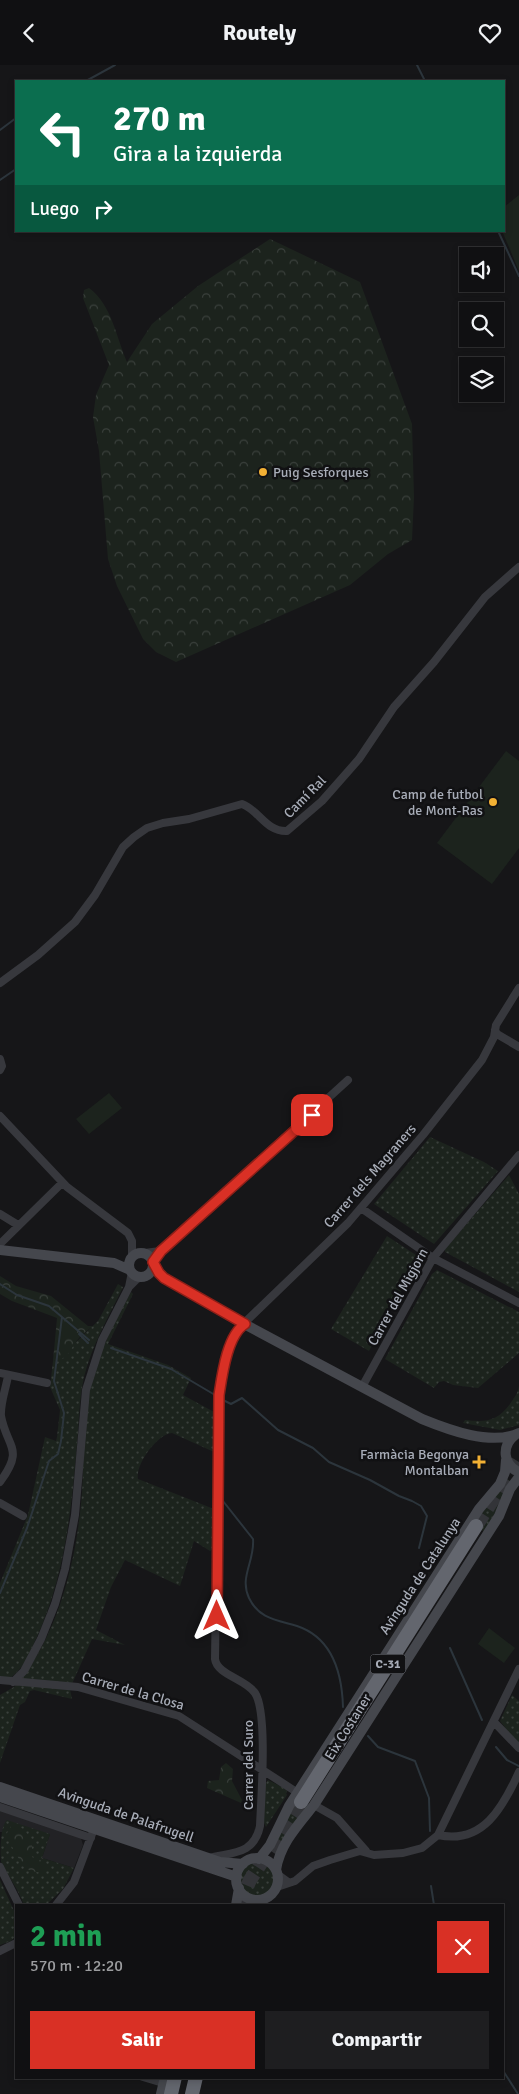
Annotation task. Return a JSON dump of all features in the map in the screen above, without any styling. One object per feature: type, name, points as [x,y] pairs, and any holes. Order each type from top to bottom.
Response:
[{"type":"highway","name":"Eix Costaner","points":[[305,1801],[479,1529]]},
{"type":"highway","points":[[182,2094],[186,2079]]},
{"type":"highway","points":[[192,2094],[196,2079]]},
{"type":"main road","points":[[0,1250],[131,1265],[144,1253],[164,1278]]},
{"type":"main road","points":[[146,1276],[153,1263]]},
{"type":"main road","points":[[131,1265],[137,1276],[164,1278],[245,1324],[435,1424],[489,1437],[517,1434]]},
{"type":"main road","name":"Avinguda de Catalunya","points":[[277,1872],[278,1858],[305,1801],[479,1509],[500,1483],[505,1472],[507,1444],[517,1434]]},
{"type":"main road","points":[[489,1437],[498,1445],[511,1467],[519,1472]]},
{"type":"main road","name":"Avinguda de Catalunya","points":[[259,1859],[270,1845],[281,1819],[305,1801],[495,1522],[510,1489],[519,1477]]},
{"type":"main road","name":"Avinguda de Palafrugell","points":[[0,1787],[220,1862],[244,1864]]},
{"type":"main road","name":"Avinguda de Palafrugell","points":[[0,1797],[93,1833],[237,1877]]},
{"type":"main road","points":[[236,1904],[239,1888],[237,1877],[244,1864],[259,1859],[271,1863],[277,1872],[277,1887],[268,1897],[254,1902],[239,1888]]},
{"type":"main road","points":[[160,2094],[168,2083]]},
{"type":"street","name":"Camí Ral","points":[[0,983],[75,922],[95,895],[123,847],[147,829],[242,804],[248,806],[275,829],[287,831],[299,823],[314,810],[359,759],[394,707],[434,662],[485,597],[519,567]]},
{"type":"street","name":"Carrer dels Magraners","points":[[215,1659],[219,1398],[223,1366],[238,1329],[361,1208],[423,1135],[482,1061],[495,1031],[519,988]]},
{"type":"street","points":[[495,1031],[519,1047]]},
{"type":"street","points":[[0,1059],[2,1066],[0,1071]]},
{"type":"street","points":[[153,1263],[161,1251],[348,1080]]},
{"type":"street","points":[[0,1116],[62,1183],[128,1233],[132,1244],[129,1287]]},
{"type":"street","name":"Carrer del Migjorn","points":[[362,1387],[433,1258],[519,1155]]},
{"type":"street","points":[[0,1244],[62,1183]]},
{"type":"street","points":[[361,1208],[433,1258],[519,1303]]},
{"type":"street","points":[[0,1214],[18,1225]]},
{"type":"street","points":[[132,1244],[144,1253],[161,1251]]},
{"type":"street","points":[[13,1682],[24,1671],[41,1639],[61,1584],[72,1533],[83,1411],[89,1375],[102,1340],[129,1287],[137,1279],[146,1276]]},
{"type":"street","points":[[0,1482],[13,1458],[11,1441],[1,1415],[4,1375],[47,1383]]},
{"type":"street","points":[[0,1503],[23,1516]]},
{"type":"street","name":"Carrer del Suro","points":[[208,1858],[244,1850],[253,1843],[260,1826],[262,1771],[258,1699],[249,1687],[219,1667],[215,1659]]},
{"type":"street","points":[[277,1887],[295,1881],[313,1866],[330,1859],[360,1851],[374,1855],[403,1853],[422,1848],[438,1835],[519,1669]]},
{"type":"street","name":"Carrer de la Closa","points":[[0,1680],[78,1687],[179,1716],[305,1801],[338,1818],[368,1853]]},
{"type":"street","points":[[494,1722],[519,1748]]},
{"type":"street","points":[[438,1835],[452,1838],[471,1833],[484,1826],[503,1803],[519,1772]]},
{"type":"street","name":"Avinguda de Palafrugell","points":[[0,1807],[93,1833]]},
{"type":"street","points":[[57,1904],[76,1877],[93,1833]]},
{"type":"street","points":[[0,1867],[18,1904]]},
{"type":"street","points":[[277,1872],[288,1882]]},
{"type":"street","points":[[0,1951],[15,1944]]},
{"type":"street","points":[[151,2079],[168,2083]]},
{"type":"shaded area","points":[[0,1810],[81,1838],[83,1845],[74,1868],[42,1858],[50,1834],[0,1832]]},
{"type":"green space","points":[[519,195],[519,271],[502,232],[505,232],[505,206]]},
{"type":"green space","points":[[270,239],[360,282],[412,424],[414,497],[412,540],[388,554],[350,585],[176,662],[156,652],[143,639],[117,586],[108,559],[99,451],[93,417],[96,395],[109,365],[83,298],[84,290],[89,288],[103,303],[127,362],[152,324],[198,286]]},
{"type":"green space","name":"Camp de futbol de Mont-Ras","points":[[506,751],[519,761],[519,848],[492,884],[437,843]]},
{"type":"green space","points":[[109,1093],[122,1108],[89,1134],[76,1119]]},
{"type":"green space","points":[[430,1137],[484,1162],[498,1171],[434,1244],[374,1204]]},
{"type":"green space","points":[[509,1175],[519,1194],[519,1292],[445,1252],[445,1249]]},
{"type":"green space","points":[[387,1236],[419,1257],[369,1351],[331,1329]]},
{"type":"green space","points":[[437,1270],[519,1312],[519,1353],[478,1388],[453,1385],[444,1381],[439,1382],[434,1388],[385,1359],[432,1274]]},
{"type":"green space","points":[[0,1276],[16,1286],[51,1296],[88,1326],[93,1326],[80,1337],[66,1356],[53,1361],[57,1318],[12,1301],[0,1294]]},
{"type":"green space","points":[[118,1284],[123,1287],[96,1342],[84,1377],[69,1519],[54,1590],[47,1613],[23,1665],[10,1678],[0,1676],[0,1583],[28,1515],[45,1437],[56,1441],[57,1437],[60,1410],[50,1387],[53,1361],[56,1361],[98,1321]]},
{"type":"green space","points":[[131,1292],[133,1294],[108,1344],[168,1365],[191,1378],[183,1395],[214,1412],[214,1452],[172,1433],[166,1435],[148,1451],[140,1466],[138,1479],[214,1509],[213,1549],[210,1551],[194,1541],[180,1586],[125,1560],[111,1587],[96,1630],[125,1645],[92,1639],[72,1684],[22,1679],[36,1658],[47,1636],[65,1590],[80,1517],[89,1390],[101,1352]]},
{"type":"green space","points":[[519,1386],[519,1425],[500,1430],[463,1423],[465,1420],[485,1421],[500,1414],[513,1400]]},
{"type":"green space","points":[[507,1479],[511,1481],[485,1532],[473,1525]]},
{"type":"green space","points":[[489,1628],[515,1648],[504,1663],[478,1644]]},
{"type":"green space","points":[[19,1684],[70,1689],[72,1699],[34,1690],[30,1691],[25,1702],[20,1705],[0,1763],[0,1695]]},
{"type":"green space","points":[[512,1695],[519,1701],[519,1745],[500,1721]]},
{"type":"green space","points":[[226,1763],[233,1769],[232,1781],[242,1800],[241,1803],[207,1788],[208,1781],[219,1780],[221,1767]]},
{"type":"green space","points":[[268,1780],[288,1790],[287,1795],[266,1827],[264,1823],[264,1786]]},
{"type":"green space","points":[[298,1799],[310,1807],[275,1852],[271,1850]]},
{"type":"green space","points":[[7,1820],[50,1834],[42,1858],[74,1868],[63,1889],[47,1904],[24,1904],[1,1862],[2,1834]]},
{"type":"green space","points":[[16,1825],[25,1830],[32,1845],[32,1857],[45,1862],[46,1868],[42,1873],[31,1871],[23,1866],[7,1838],[7,1833],[11,1826]]},
{"type":"green space","points":[[257,1862],[269,1867],[274,1879],[269,1891],[257,1896],[245,1891],[240,1879],[245,1867]]},
{"type":"green space","points":[[0,1880],[15,1913],[15,1937],[11,1941],[0,1945]]},
{"type":"waterway","points":[[88,80],[115,65]]},
{"type":"waterway","points":[[417,65],[424,80]]},
{"type":"waterway","points":[[0,130],[15,119]]},
{"type":"waterway","points":[[0,180],[15,170]]},
{"type":"waterway","points":[[498,232],[519,276]]},
{"type":"waterway","points":[[0,1284],[17,1295],[49,1306],[89,1340]]},
{"type":"waterway","points":[[0,1593],[27,1528],[49,1461],[58,1454],[61,1441],[64,1413],[54,1381],[62,1317]]},
{"type":"waterway","points":[[79,1334],[88,1343]]},
{"type":"waterway","points":[[111,1348],[171,1369],[215,1395]]},
{"type":"waterway","points":[[221,1399],[231,1404],[242,1398],[278,1430],[313,1448],[329,1462],[421,1506],[427,1516],[419,1548]]},
{"type":"waterway","points":[[223,1501],[253,1539],[252,1555],[246,1576],[246,1590],[253,1605],[269,1618],[297,1626],[309,1632],[327,1648],[337,1670],[343,1707]]},
{"type":"waterway","points":[[450,1648],[482,1720]]},
{"type":"waterway","points":[[368,1736],[378,1747],[415,1761],[429,1798],[430,1831]]},
{"type":"waterway","points":[[496,1747],[507,1760],[519,1766]]},
{"type":"waterway","points":[[431,1886],[434,1904]]},
{"type":"waterway","points":[[504,2072],[518,2094]]},
{"type":"tunnel","points":[[476,1526],[519,1459]]},
{"type":"tunnel","points":[[239,1904],[250,1880],[301,1802]]},
{"type":"place","name":"Puig Sesforques","points":[[263,472]]},
{"type":"place","name":"Camp de futbol de Mont-Ras","points":[[493,802]]},
{"type":"place","name":"Farmàcia Begonya Montalban","points":[[479,1462]]},
{"type":"route","points":[[217,1616],[219,1395],[223,1366],[228,1352],[238,1329],[245,1324],[164,1278],[155,1268],[153,1262],[161,1251],[312,1115]]}]
